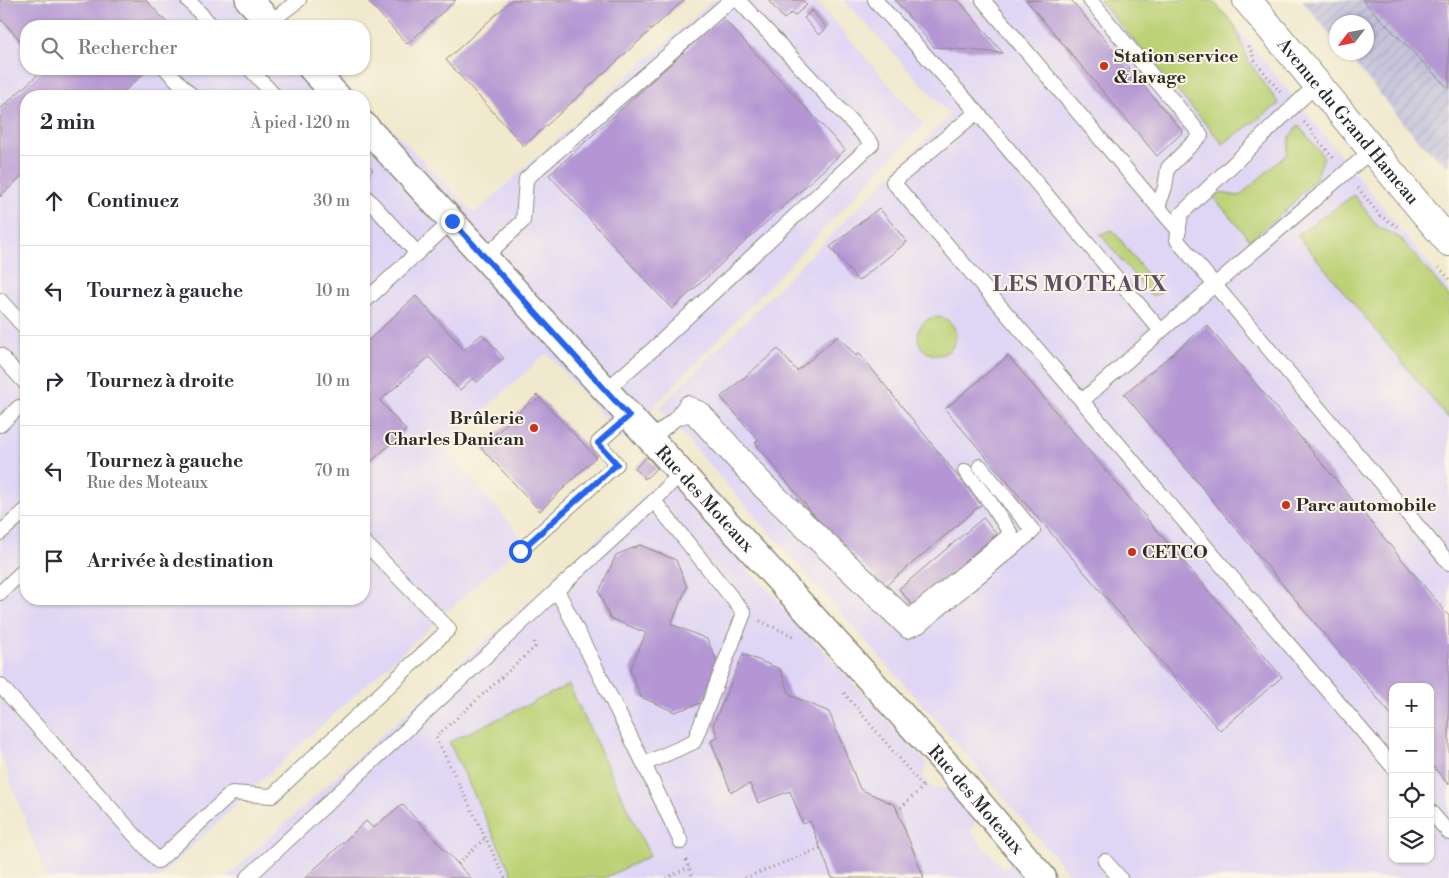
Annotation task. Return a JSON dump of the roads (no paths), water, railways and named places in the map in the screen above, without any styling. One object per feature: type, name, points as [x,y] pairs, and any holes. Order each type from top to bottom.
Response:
[{"type":"main road","name":"Avenue du Grand Hameau","points":[[1247,0],[1372,150],[1443,253]]},
{"type":"street","points":[[249,0],[268,20]]},
{"type":"street","points":[[318,75],[331,90]]},
{"type":"street","name":"Rue des Moteaux","points":[[370,132],[948,766],[1043,878]]},
{"type":"lane","points":[[188,0],[206,20]]},
{"type":"lane","points":[[276,20],[299,0]]},
{"type":"lane","points":[[485,257],[524,221],[526,179],[731,0]]},
{"type":"lane","points":[[606,390],[652,350],[872,144],[738,0]]},
{"type":"lane","points":[[875,0],[977,112],[1161,331]]},
{"type":"lane","points":[[984,0],[1179,231]]},
{"type":"lane","points":[[1090,0],[1201,135],[1168,168],[1165,187],[1158,207]]},
{"type":"lane","points":[[172,75],[186,90]]},
{"type":"lane","points":[[256,75],[269,90]]},
{"type":"lane","points":[[1317,84],[1181,214],[1177,240],[1449,563]]},
{"type":"lane","points":[[977,112],[893,182],[1389,762]]},
{"type":"lane","points":[[1082,401],[1372,150]]},
{"type":"lane","points":[[370,202],[417,254]]},
{"type":"lane","points":[[370,291],[417,254],[452,221]]},
{"type":"lane","points":[[0,300],[20,322]]},
{"type":"lane","points":[[0,355],[20,377]]},
{"type":"lane","points":[[650,440],[675,419],[687,404],[703,410],[766,482],[909,617],[1011,534],[990,502],[965,471]]},
{"type":"lane","points":[[0,425],[20,408]]},
{"type":"lane","points":[[675,419],[690,414],[761,492],[906,631],[919,626],[1033,531],[980,466]]},
{"type":"lane","points":[[520,551],[617,464],[598,443],[629,416]]},
{"type":"lane","points":[[247,878],[654,501],[680,473]]},
{"type":"lane","points":[[644,764],[694,742],[744,613],[654,501]]},
{"type":"lane","points":[[0,533],[20,515]]},
{"type":"lane","points":[[0,685],[158,861],[232,793],[272,796],[449,629],[370,548]]},
{"type":"lane","points":[[0,593],[20,574]]},
{"type":"lane","points":[[557,590],[644,764],[680,842]]},
{"type":"lane","points":[[1434,816],[1449,833]]},
{"type":"lane","points":[[1105,861],[1120,878]]},
{"type":"place","name":"Station service & lavage","points":[[1104,66]]},
{"type":"place","name":"Brûlerie Charles Danican","points":[[534,428]]},
{"type":"place","name":"Parc automobile","points":[[1286,505]]},
{"type":"place","name":"CETCO","points":[[1132,552]]},
{"type":"district","name":"LES MOTEAUX","points":[[1080,284]]}]
